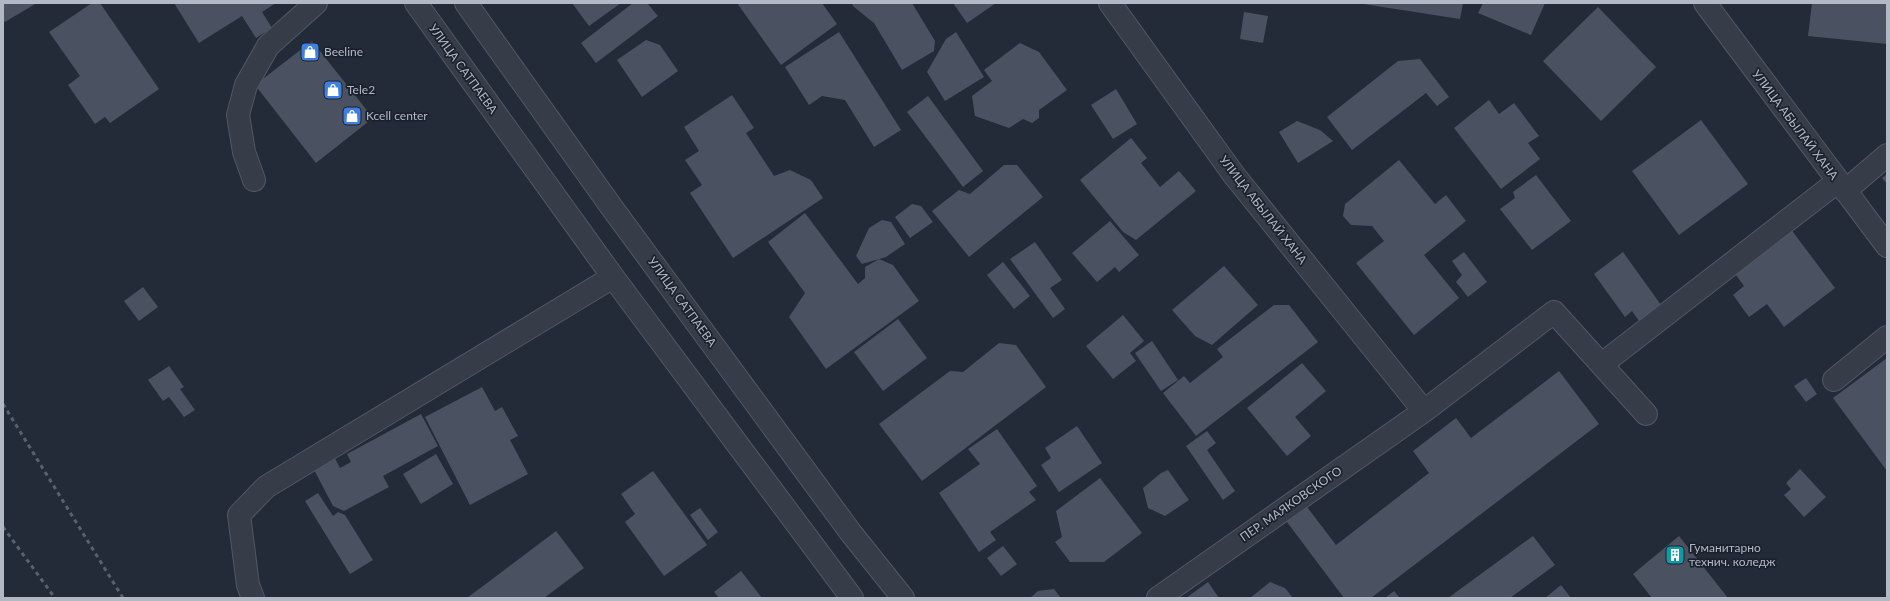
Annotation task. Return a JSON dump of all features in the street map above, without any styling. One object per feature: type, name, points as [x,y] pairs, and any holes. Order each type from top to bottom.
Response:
[{"type":"street","points":[[254,180],[244,152],[238,115],[246,85],[268,46],[316,3]]},
{"type":"street","name":"УЛИЦА САТПАЕВА","points":[[416,3],[613,277],[852,598]]},
{"type":"street","name":"УЛИЦА САТПАЕВА","points":[[466,3],[610,205],[775,430],[851,532],[903,598]]},
{"type":"street","name":"УЛИЦА АБЫЛАЙ ХАНА","points":[[1110,3],[1234,175],[1424,411]]},
{"type":"street","name":"УЛИЦА АБЫЛАЙ ХАНА","points":[[1705,3],[1887,246]]},
{"type":"street","points":[[1646,414],[1602,364],[1841,186],[1887,155]]},
{"type":"street","points":[[253,598],[248,585],[239,515],[266,487],[613,277]]},
{"type":"street","name":"ПЕР. МАЯКОВСКОГО","points":[[1158,598],[1424,411],[1554,312],[1602,364]]},
{"type":"street","points":[[1834,380],[1887,336]]},
{"type":"building","points":[[3,3],[37,3],[3,23]]},
{"type":"building","points":[[92,3],[100,3],[159,89],[110,123],[105,117],[95,124],[68,85],[80,76],[49,32]]},
{"type":"building","points":[[174,3],[276,3],[262,12],[272,28],[256,38],[242,16],[199,43]]},
{"type":"building","points":[[572,3],[621,3],[589,26]]},
{"type":"building","points":[[633,3],[647,3],[658,16],[596,63],[581,43]]},
{"type":"building","points":[[737,3],[822,3],[837,24],[781,65]]},
{"type":"building","points":[[851,3],[912,3],[935,41],[934,51],[902,70],[874,23]]},
{"type":"building","points":[[953,3],[996,3],[967,23]]},
{"type":"building","points":[[1357,3],[1463,3],[1460,19]]},
{"type":"building","points":[[1483,3],[1545,3],[1531,35],[1478,13]]},
{"type":"building","points":[[1812,3],[1887,3],[1887,44],[1808,36]]},
{"type":"building","points":[[1598,7],[1656,67],[1601,121],[1543,61]]},
{"type":"building","points":[[1244,12],[1268,16],[1263,43],[1240,39]]},
{"type":"building","points":[[839,32],[901,130],[874,147],[845,100],[822,96],[809,105],[785,67]]},
{"type":"building","points":[[956,32],[984,77],[945,101],[927,72],[946,39]]},
{"type":"building","points":[[646,40],[660,45],[678,71],[642,97],[617,60]]},
{"type":"building","points":[[312,41],[373,118],[316,163],[255,85]]},
{"type":"building","points":[[1020,43],[1039,52],[1067,90],[1039,110],[1039,118],[1032,123],[1023,119],[1009,128],[975,116],[972,96],[992,81],[984,70]]},
{"type":"building","points":[[1420,59],[1449,97],[1437,106],[1426,93],[1352,150],[1327,117],[1398,61]]},
{"type":"building","points":[[1116,89],[1137,124],[1113,139],[1091,105]]},
{"type":"building","points":[[732,95],[754,128],[746,133],[774,176],[790,170],[811,180],[823,198],[733,258],[690,193],[702,185],[685,160],[699,151],[684,127]]},
{"type":"building","points":[[928,96],[983,171],[963,187],[907,112]]},
{"type":"building","points":[[1489,100],[1499,114],[1514,103],[1539,136],[1528,143],[1540,159],[1501,189],[1454,128]]},
{"type":"building","points":[[1701,120],[1748,184],[1679,235],[1632,171]]},
{"type":"building","points":[[1297,121],[1320,130],[1333,141],[1298,163],[1279,132]]},
{"type":"building","points":[[1131,138],[1147,158],[1141,163],[1160,187],[1179,171],[1196,191],[1136,240],[1123,232],[1080,180]]},
{"type":"building","points":[[1399,160],[1435,204],[1446,195],[1466,221],[1424,255],[1459,298],[1414,335],[1356,263],[1384,241],[1372,226],[1351,225],[1343,216],[1345,204]]},
{"type":"building","points":[[1004,165],[1017,165],[1043,197],[969,257],[932,211],[959,190],[970,194]]},
{"type":"building","points":[[1887,174],[1887,184],[1882,178]]},
{"type":"building","points":[[1536,175],[1571,221],[1532,250],[1500,209],[1515,198],[1513,192]]},
{"type":"building","points":[[912,204],[921,206],[933,222],[910,238],[895,217]]},
{"type":"building","points":[[805,213],[858,284],[865,278],[865,267],[879,259],[893,265],[919,301],[826,369],[789,317],[805,293],[768,242]]},
{"type":"building","points":[[882,220],[891,222],[905,244],[886,257],[862,264],[856,256],[869,228]]},
{"type":"building","points":[[1110,221],[1139,255],[1119,272],[1115,267],[1097,282],[1072,253]]},
{"type":"building","points":[[1790,228],[1835,288],[1784,327],[1767,304],[1749,317],[1733,295],[1744,286],[1733,271]]},
{"type":"building","points":[[1035,242],[1062,280],[1050,288],[1065,309],[1053,318],[1010,259]]},
{"type":"building","points":[[1464,252],[1487,282],[1468,297],[1456,282],[1462,275],[1452,261]]},
{"type":"building","points":[[1623,252],[1661,305],[1639,321],[1632,311],[1625,317],[1594,274]]},
{"type":"building","points":[[1003,262],[1030,296],[1014,309],[987,275]]},
{"type":"building","points":[[1224,266],[1258,305],[1212,345],[1195,336],[1172,310]]},
{"type":"building","points":[[143,287],[158,307],[139,321],[124,301]]},
{"type":"building","points":[[1274,305],[1289,305],[1318,342],[1196,436],[1163,393],[1184,376],[1190,383],[1223,357],[1217,349]]},
{"type":"building","points":[[1123,315],[1144,341],[1130,353],[1136,361],[1113,379],[1086,346]]},
{"type":"building","points":[[898,319],[927,358],[883,391],[854,352]]},
{"type":"building","points":[[1152,341],[1178,380],[1161,391],[1135,353]]},
{"type":"building","points":[[999,343],[1016,345],[1046,387],[922,481],[879,424],[950,371],[963,372]]},
{"type":"building","points":[[1887,358],[1887,471],[1833,398]]},
{"type":"building","points":[[1302,363],[1326,391],[1295,417],[1311,436],[1287,456],[1247,408]]},
{"type":"building","points":[[169,366],[184,387],[180,389],[195,410],[184,417],[169,397],[163,401],[148,380]]},
{"type":"building","points":[[1559,371],[1599,424],[1371,598],[1344,598],[1284,518],[1304,503],[1336,545],[1429,473],[1413,451],[1456,418],[1471,438]]},
{"type":"building","points":[[1806,378],[1817,394],[1806,402],[1794,386]]},
{"type":"building","points":[[482,387],[495,411],[502,407],[518,436],[510,440],[528,474],[470,505],[425,417]]},
{"type":"building","points":[[421,414],[438,446],[383,476],[389,487],[344,511],[333,506],[310,462],[331,451],[340,468],[351,462],[347,454]]},
{"type":"building","points":[[1077,426],[1102,463],[1059,492],[1041,465],[1051,458],[1045,448]]},
{"type":"building","points":[[997,429],[1037,486],[1029,492],[1036,500],[990,532],[996,540],[979,552],[939,493],[980,464],[968,449]]},
{"type":"building","points":[[1207,431],[1216,443],[1207,450],[1235,491],[1223,500],[1186,446]]},
{"type":"building","points":[[436,454],[453,484],[421,504],[403,474]]},
{"type":"building","points":[[1800,469],[1826,497],[1804,517],[1784,495],[1791,489],[1786,483]]},
{"type":"building","points":[[1168,470],[1189,500],[1165,516],[1148,508],[1143,488],[1161,473]]},
{"type":"building","points":[[653,471],[707,545],[664,576],[625,522],[635,514],[621,494]]},
{"type":"building","points":[[1100,478],[1142,533],[1104,562],[1070,562],[1055,542],[1062,537],[1056,511]]},
{"type":"building","points":[[318,493],[333,516],[338,512],[345,515],[373,560],[350,574],[305,501]]},
{"type":"building","points":[[700,508],[718,532],[708,540],[690,515]]},
{"type":"building","points":[[556,531],[584,568],[544,598],[467,598]]},
{"type":"building","points":[[1533,536],[1555,565],[1510,598],[1448,598]]},
{"type":"building","name":"Гуманитарно технич. коледж","points":[[1679,536],[1728,598],[1652,598],[1633,574]]},
{"type":"building","points":[[1003,546],[1017,564],[1001,576],[987,558]]},
{"type":"building","points":[[741,571],[762,598],[719,598],[714,592]]},
{"type":"building","points":[[1208,582],[1219,598],[1186,598]]},
{"type":"building","points":[[1270,582],[1285,588],[1293,598],[1250,598]]},
{"type":"building","points":[[1561,585],[1571,598],[1545,598]]},
{"type":"building","points":[[1054,589],[1061,598],[1030,598],[1038,591]]},
{"type":"building","points":[[1394,591],[1400,598],[1385,598]]},
{"type":"railway","points":[[3,404],[123,598]]},
{"type":"railway","points":[[3,527],[55,598]]},
{"type":"place","name":"Beeline","points":[[310,52]]},
{"type":"place","name":"Tele2","points":[[333,90]]},
{"type":"place","name":"Kcell center","points":[[352,116]]},
{"type":"place","name":"Гуманитарно технич. коледж","points":[[1675,555]]}]
